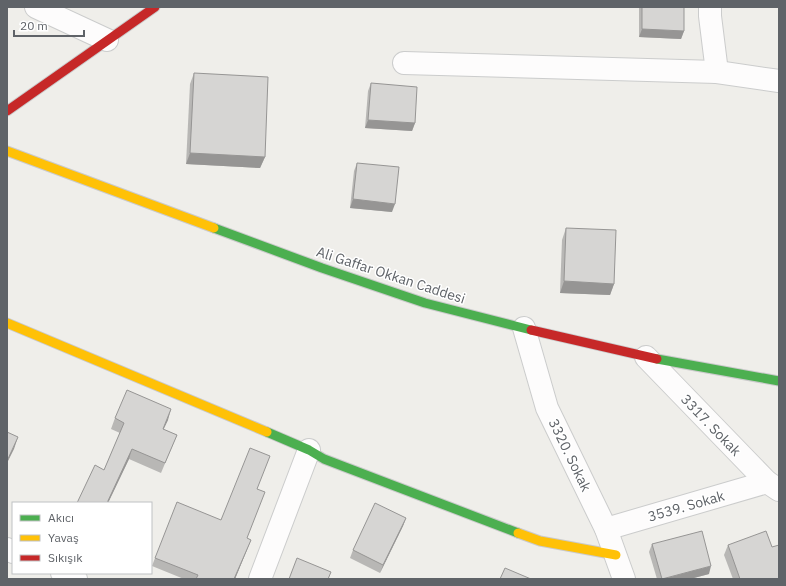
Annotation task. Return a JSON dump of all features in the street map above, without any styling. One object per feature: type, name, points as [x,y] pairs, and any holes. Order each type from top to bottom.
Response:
[{"type":"street","points":[[36,7],[107,40]]},
{"type":"street","points":[[7,111],[156,7]]},
{"type":"street","points":[[710,7],[717,72]]},
{"type":"street","points":[[404,63],[717,72],[779,81]]},
{"type":"street","name":"Ali Gaffar Okkan Caddesi","points":[[7,151],[329,271],[425,303],[646,357],[779,381]]},
{"type":"street","points":[[7,323],[309,450],[324,459],[540,541],[616,555]]},
{"type":"street","name":"3320. Sokak","points":[[524,328],[547,408],[606,529],[624,579]]},
{"type":"street","name":"3317. Sokak","points":[[646,357],[773,486]]},
{"type":"street","points":[[260,579],[309,450]]},
{"type":"street","name":"3539. Sokak","points":[[606,529],[773,486]]},
{"type":"street","points":[[64,574],[76,579]]},
{"type":"building","points":[[642,7],[684,7],[684,31],[642,29]]},
{"type":"building","points":[[194,73],[268,77],[265,157],[190,153]]},
{"type":"building","points":[[371,83],[417,87],[415,123],[368,120]]},
{"type":"building","points":[[357,163],[399,167],[395,204],[353,199]]},
{"type":"building","points":[[566,228],[616,230],[614,284],[564,281]]},
{"type":"building","points":[[127,390],[171,409],[163,429],[177,435],[165,463],[132,449],[107,502],[77,502],[95,465],[104,470],[124,423],[115,418]]},
{"type":"building","points":[[7,432],[18,437],[7,461]]},
{"type":"building","points":[[250,448],[270,456],[257,489],[265,492],[247,538],[251,540],[234,579],[196,579],[198,575],[155,558],[177,502],[221,520]]},
{"type":"building","points":[[375,503],[406,518],[383,565],[353,550]]},
{"type":"building","points":[[702,531],[711,566],[662,579],[652,544]]},
{"type":"building","points":[[766,531],[772,547],[779,545],[779,579],[740,579],[728,545]]},
{"type":"building","points":[[297,558],[331,572],[328,579],[289,579]]},
{"type":"building","points":[[505,568],[531,579],[500,579]]},
{"type":"traffic: fast","points":[[214,228],[322,268],[425,303],[531,330]]},
{"type":"traffic: fast","points":[[657,359],[779,381]]},
{"type":"traffic: fast","points":[[267,432],[309,450],[324,459],[518,533]]},
{"type":"traffic: slow","points":[[7,151],[214,228]]},
{"type":"traffic: slow","points":[[7,323],[267,432]]},
{"type":"traffic: slow","points":[[518,533],[540,541],[616,555]]},
{"type":"traffic: jam","points":[[7,111],[155,7]]},
{"type":"traffic: jam","points":[[531,330],[657,359]]}]
